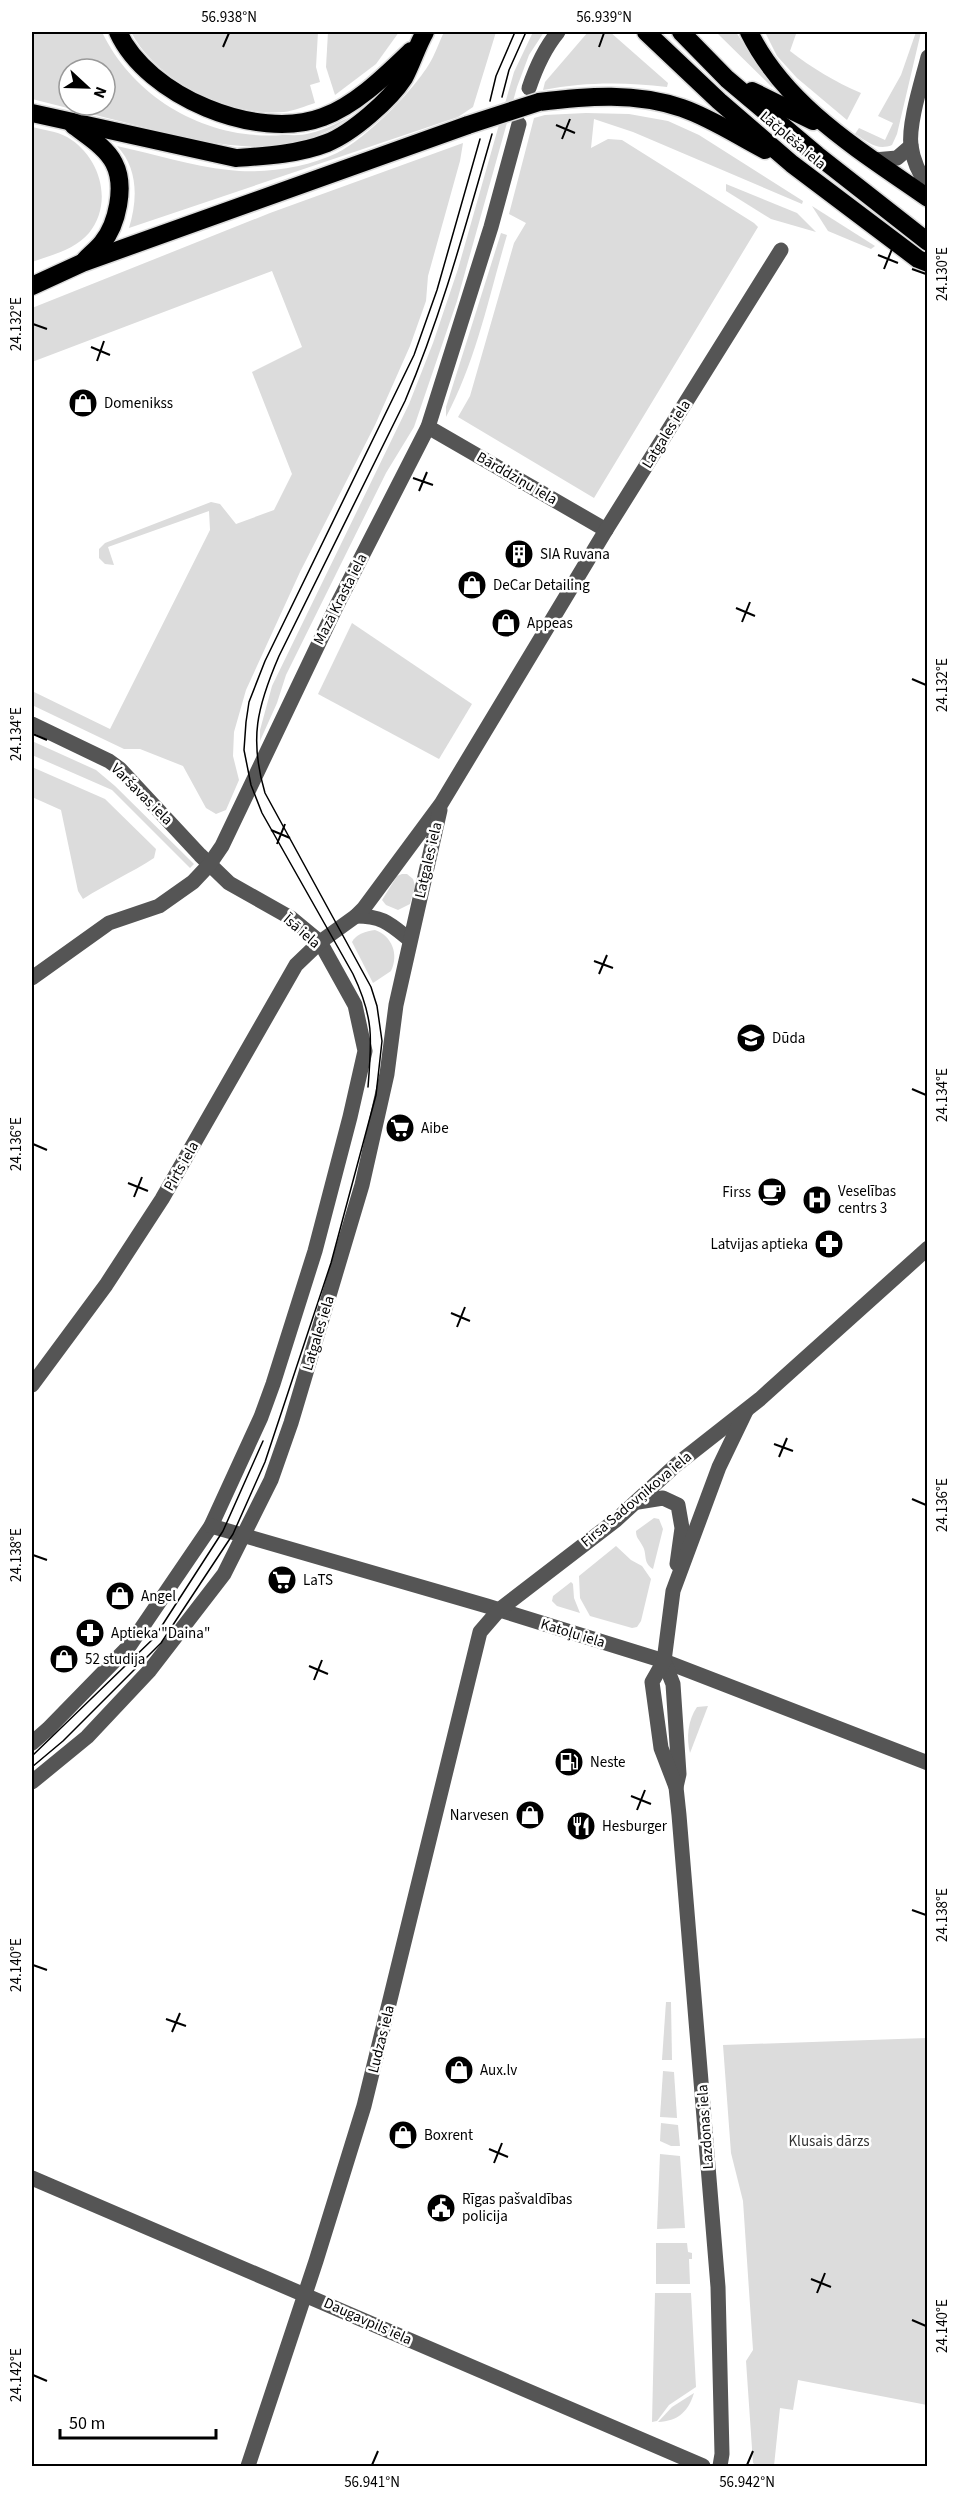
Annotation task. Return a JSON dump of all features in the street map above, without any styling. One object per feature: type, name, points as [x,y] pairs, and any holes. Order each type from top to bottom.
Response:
[{"type":"highway","points":[[118,32],[143,69],[171,90],[214,111],[251,121],[288,124],[323,117],[351,101],[379,80],[422,37]]},
{"type":"highway","name":"Lāčplēša iela","points":[[646,32],[719,101],[792,164],[918,259],[927,263]]},
{"type":"highway","name":"Lāčplēša iela","points":[[681,32],[727,79],[817,155],[927,242]]},
{"type":"highway","points":[[749,32],[777,78],[831,130]]},
{"type":"highway","points":[[32,113],[236,158],[271,156],[327,142],[358,123],[404,78],[422,37]]},
{"type":"highway","points":[[727,79],[831,130],[927,198]]},
{"type":"highway","points":[[32,286],[78,265],[468,125],[534,95],[607,96],[661,102],[685,109],[792,164]]},
{"type":"highway","points":[[32,277],[78,265],[103,242],[114,222],[119,181],[114,163],[105,152],[66,120]]},
{"type":"street","points":[[534,95],[536,67],[548,44],[558,32]]},
{"type":"street","points":[[927,57],[914,117],[911,146],[920,175],[927,186]]},
{"type":"street","name":"Mazā Krasta iela","points":[[32,978],[109,923],[159,906],[193,882],[222,846],[337,605],[428,427],[491,227],[519,124]]},
{"type":"street","points":[[874,160],[897,158],[911,146]]},
{"type":"street","name":"Latgales iela","points":[[320,942],[356,916],[441,804],[606,531],[781,250]]},
{"type":"street","name":"Bārddziņu iela","points":[[428,427],[606,531]]},
{"type":"street","name":"Varšavas iela","points":[[32,724],[102,757],[120,769],[209,865]]},
{"type":"street","name":"Latgales iela","points":[[32,1782],[87,1737],[150,1670],[224,1574],[271,1480],[285,1443],[362,1185],[387,1074],[393,1023],[410,940],[441,804]]},
{"type":"street","name":"Īsā iela","points":[[209,865],[229,883],[291,918],[320,942],[355,1005],[361,1026]]},
{"type":"street","points":[[356,916],[372,916],[387,921],[410,940]]},
{"type":"street","name":"Pirts iela","points":[[32,1385],[112,1275],[168,1189],[296,965],[320,942]]},
{"type":"street","name":"Latgales iela","points":[[32,1743],[130,1645],[211,1526],[248,1447],[273,1384],[315,1251],[365,1051],[361,1026]]},
{"type":"street","name":"Firsa Sadovņikova iela","points":[[499,1610],[638,1502],[676,1465],[746,1411],[927,1248]]},
{"type":"street","name":"Firsa Sadovņikova iela","points":[[664,1661],[673,1591],[719,1467],[746,1411]]},
{"type":"street","points":[[638,1502],[663,1498],[678,1505],[682,1527],[673,1591]]},
{"type":"street","name":"Katoļu iela","points":[[211,1526],[664,1661],[927,1763]]},
{"type":"street","name":"Ludzas iela","points":[[248,2466],[346,2169],[373,2075],[474,1652],[480,1632],[499,1610]]},
{"type":"street","name":"Lazdonas iela","points":[[664,1661],[673,1684],[680,1774],[676,1787],[718,2287],[722,2454],[720,2466]]},
{"type":"street","name":"Daugavpils iela","points":[[32,2178],[703,2466]]},
{"type":"green space","points":[[32,32],[102,32],[117,57],[57,57],[57,105],[32,99]]},
{"type":"green space","points":[[131,32],[318,32],[316,67],[320,82],[310,85],[315,103],[284,112],[263,112],[218,102],[176,80],[158,66]]},
{"type":"green space","points":[[328,32],[399,32],[376,64],[335,95],[326,67]]},
{"type":"green space","points":[[444,32],[496,32],[473,107],[458,117],[129,228],[134,206],[134,184],[129,164],[117,146],[201,166],[229,170],[284,169],[312,163],[349,146],[391,111],[426,69]]},
{"type":"green space","points":[[533,32],[544,32],[529,55],[517,87],[457,301],[414,427],[386,473],[286,675],[277,703],[260,741],[260,730],[272,686],[409,404],[433,343],[458,269],[514,72]]},
{"type":"green space","points":[[588,32],[610,32],[668,83],[667,87],[605,84],[574,85],[543,90],[545,82]]},
{"type":"green space","points":[[716,32],[736,32],[757,65],[774,84],[772,87]]},
{"type":"green space","points":[[765,32],[796,34],[790,51],[824,74],[861,93],[847,120],[797,78],[777,56]]},
{"type":"green space","points":[[916,32],[921,32],[897,134],[892,145],[882,147],[873,145],[855,134],[859,128],[885,140],[893,123],[878,116],[901,75]]},
{"type":"green space","points":[[117,57],[133,77],[154,96],[176,111],[201,123],[228,131],[255,135],[308,134],[350,117],[326,132],[275,146],[222,144],[103,117],[117,117]]},
{"type":"green space","points":[[629,114],[668,121],[699,135],[803,201],[802,204],[633,132],[594,119],[591,148],[608,139],[622,140],[758,227],[594,498],[458,417],[470,396],[514,243],[526,223],[509,214],[534,118],[545,115]]},
{"type":"green space","points":[[32,127],[63,135],[78,145],[95,168],[102,194],[97,221],[83,239],[62,251],[32,262]]},
{"type":"green space","points":[[463,143],[428,276],[426,301],[410,346],[375,425],[300,572],[246,690],[234,732],[233,756],[239,780],[226,810],[216,814],[206,808],[183,766],[140,749],[124,749],[32,705],[32,691],[110,729],[210,530],[209,511],[108,547],[114,565],[105,564],[99,558],[99,549],[105,543],[211,502],[220,504],[236,524],[274,510],[292,474],[252,372],[302,347],[272,271],[32,362],[32,308],[270,213]]},
{"type":"green space","points":[[726,184],[797,213],[816,232],[771,219],[726,191]]},
{"type":"green space","points":[[812,206],[875,246],[871,249],[828,231]]},
{"type":"green space","points":[[501,233],[507,235],[481,328],[466,374],[446,417],[446,407]]},
{"type":"green space","points":[[352,623],[472,704],[439,759],[318,694]]},
{"type":"green space","points":[[32,741],[96,770],[194,864],[190,868],[112,790],[32,755]]},
{"type":"green space","points":[[32,767],[105,799],[156,849],[154,858],[83,899],[78,891],[61,810],[32,797]]},
{"type":"green space","points":[[407,874],[413,879],[415,886],[410,904],[398,910],[386,905],[382,900],[397,876]]},
{"type":"green space","points":[[375,930],[390,941],[394,958],[391,971],[373,983],[352,942],[362,933]]},
{"type":"green space","points":[[654,1518],[659,1519],[663,1529],[653,1569],[647,1564],[644,1548],[636,1531]]},
{"type":"green space","points":[[616,1546],[631,1560],[642,1566],[651,1579],[641,1621],[637,1627],[632,1628],[590,1616],[580,1598],[579,1576]]},
{"type":"green space","points":[[571,1582],[580,1613],[557,1606],[552,1601],[553,1596]]},
{"type":"green space","points":[[708,1706],[690,1753],[688,1735],[690,1723],[697,1707]]},
{"type":"green space","points":[[666,2002],[671,2002],[672,2060],[662,2060]]},
{"type":"green space","name":"Klusais dārzs","points":[[927,2038],[927,2405],[798,2380],[793,2410],[780,2408],[774,2466],[757,2466],[753,2463],[746,2361],[753,2350],[743,2201],[731,2153],[723,2045]]},
{"type":"green space","points":[[663,2071],[674,2072],[677,2118],[660,2117]]},
{"type":"green space","points":[[661,2123],[678,2125],[680,2146],[671,2146],[660,2141]]},
{"type":"green space","points":[[660,2154],[680,2156],[685,2228],[657,2229]]},
{"type":"green space","points":[[656,2243],[687,2243],[688,2252],[692,2253],[692,2259],[689,2259],[690,2284],[656,2284]]},
{"type":"green space","points":[[655,2293],[691,2293],[696,2387],[669,2405],[657,2421],[652,2422]]},
{"type":"green space","points":[[694,2393],[689,2405],[681,2414],[671,2420],[658,2422],[672,2407]]},
{"type":"tram line","points":[[490,101],[496,76],[515,32]]},
{"type":"tram line","points":[[502,97],[509,70],[526,32]]},
{"type":"tram line","points":[[32,1767],[63,1741],[161,1643],[233,1534],[265,1462],[331,1263],[376,1095],[382,1041],[377,1006],[371,987],[265,793],[257,756],[258,723],[265,691],[279,656],[405,401],[431,335],[453,269],[492,134]]},
{"type":"tram line","points":[[368,1087],[371,1042],[365,1003],[353,974],[262,813],[251,785],[244,750],[246,722],[249,702],[265,661],[414,355],[437,290],[480,139]]},
{"type":"tram line","points":[[32,1756],[154,1638],[223,1531],[263,1441]]},
{"type":"place","name":"Domenikss","points":[[83,403]]},
{"type":"place","name":"SIA Ruvana","points":[[519,554]]},
{"type":"place","name":"DeCar Detailing","points":[[472,585]]},
{"type":"place","name":"Appeas","points":[[506,623]]},
{"type":"place","name":"Dūda","points":[[751,1038]]},
{"type":"place","name":"Aibe","points":[[400,1128]]},
{"type":"place","name":"Firss","points":[[772,1192]]},
{"type":"place","name":"Veselības centrs 3","points":[[817,1200]]},
{"type":"place","name":"Latvijas aptieka","points":[[829,1244]]},
{"type":"place","name":"LaTS","points":[[282,1580]]},
{"type":"place","name":"Angel","points":[[120,1596]]},
{"type":"place","name":"Aptieka \"Daina\"","points":[[90,1633]]},
{"type":"place","name":"52 studija","points":[[64,1659]]},
{"type":"place","name":"Neste","points":[[569,1762]]},
{"type":"place","name":"Narvesen","points":[[530,1815]]},
{"type":"place","name":"Hesburger","points":[[581,1826]]},
{"type":"place","name":"Aux.lv","points":[[459,2070]]},
{"type":"place","name":"Boxrent","points":[[403,2135]]},
{"type":"place","name":"Rīgas pašvaldības policija","points":[[441,2208]]}]
